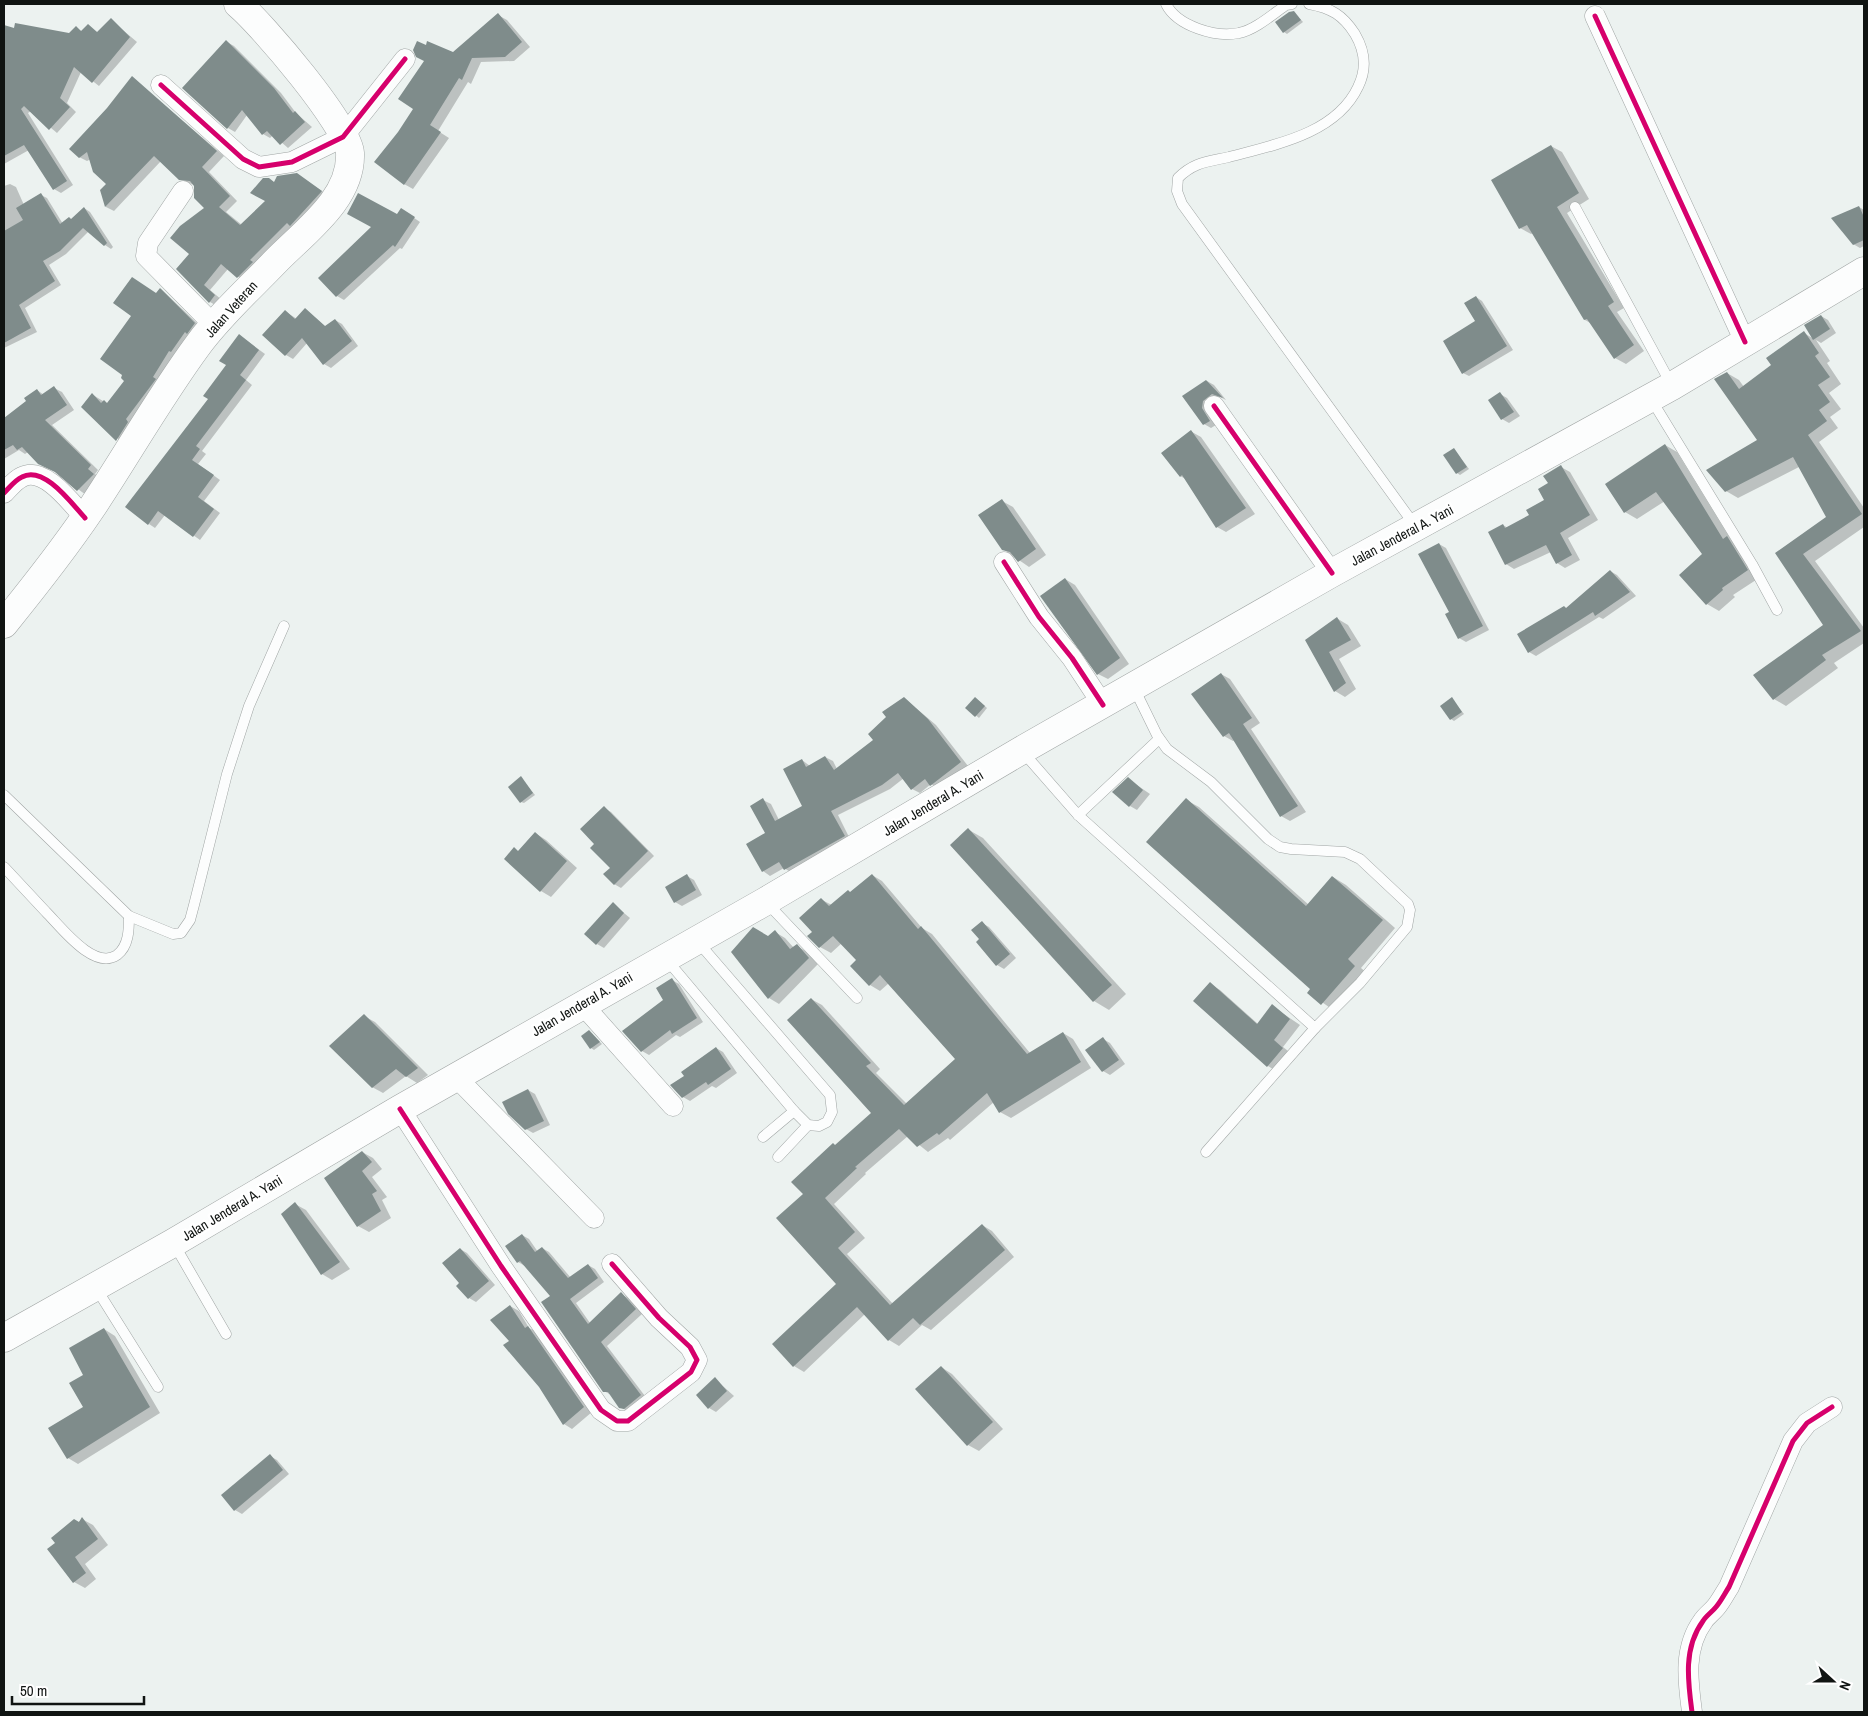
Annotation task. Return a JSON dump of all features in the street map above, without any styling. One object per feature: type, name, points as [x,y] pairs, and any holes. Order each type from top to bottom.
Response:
[{"type":"main road","name":"Jalan Veteran","points":[[4,624],[85,518],[168,389],[214,325],[336,200],[347,179],[350,151],[340,132],[316,94],[256,19],[238,4]]},
{"type":"main road","name":"Jalan Jenderal A. Yani","points":[[4,1338],[173,1244],[456,1076],[695,939],[766,901],[1022,750],[1134,688],[1332,573],[1662,392],[1864,271]]},
{"type":"street","points":[[1594,16],[1745,342]]},
{"type":"street","points":[[161,85],[243,159],[259,167],[292,162],[340,132],[405,59]]},
{"type":"street","points":[[183,191],[148,243],[146,256],[214,325]]},
{"type":"street","points":[[1214,406],[1332,573]]},
{"type":"street","points":[[4,493],[22,476],[32,474],[43,476],[85,518]]},
{"type":"street","points":[[1004,562],[1039,617],[1072,658],[1103,705]]},
{"type":"street","points":[[582,1004],[673,1106]]},
{"type":"street","points":[[456,1076],[594,1218]]},
{"type":"street","points":[[400,1109],[501,1266],[601,1410],[617,1421],[628,1420],[691,1372],[697,1360],[690,1347],[660,1318],[612,1264]]},
{"type":"street","points":[[1692,1712],[1687,1679],[1690,1651],[1695,1635],[1703,1620],[1717,1607],[1729,1587],[1793,1441],[1807,1423],[1832,1407]]},
{"type":"lane","points":[[1166,4],[1170,12],[1187,24],[1204,30],[1240,33],[1286,5],[1292,4]]},
{"type":"lane","points":[[1309,4],[1326,7],[1347,20],[1363,47],[1364,74],[1354,96],[1327,122],[1283,143],[1189,166],[1178,178],[1177,191],[1182,204],[1417,527]]},
{"type":"lane","points":[[1575,207],[1662,392],[1777,610]]},
{"type":"lane","points":[[4,795],[129,916],[178,934],[190,920],[222,804],[227,774],[249,706],[284,626]]},
{"type":"lane","points":[[1134,688],[1159,739],[1167,749],[1211,782],[1268,839],[1280,847],[1345,852],[1360,859],[1404,897],[1410,910],[1407,927],[1360,983],[1315,1028],[1206,1152]]},
{"type":"lane","points":[[1078,815],[1159,739]]},
{"type":"lane","points":[[1022,750],[1078,815],[1315,1028]]},
{"type":"lane","points":[[4,867],[80,947],[101,958],[109,959],[119,954],[127,938],[129,916]]},
{"type":"lane","points":[[766,901],[857,998]]},
{"type":"lane","points":[[665,957],[794,1111],[808,1125],[819,1126],[827,1122],[832,1112],[830,1095],[695,939]]},
{"type":"lane","points":[[763,1137],[794,1111]]},
{"type":"lane","points":[[778,1157],[808,1125]]},
{"type":"lane","points":[[173,1244],[226,1334]]},
{"type":"lane","points":[[95,1287],[158,1387]]},
{"type":"building","points":[[1294,11],[1301,20],[1283,33],[1275,22],[1289,12]]},
{"type":"building","points":[[498,13],[522,42],[505,57],[472,58],[462,80],[459,78],[430,125],[441,132],[404,185],[374,162],[398,132],[413,109],[398,99],[424,61],[416,57],[413,50],[417,41],[426,45],[427,41],[453,52]]},
{"type":"building","points":[[111,18],[130,37],[92,83],[74,67],[60,98],[70,107],[49,130],[24,106],[21,109],[67,181],[53,190],[24,145],[4,156],[4,25],[14,28],[15,23],[69,33],[76,26],[81,31],[88,24],[97,32]]},
{"type":"building","points":[[226,40],[274,88],[293,113],[295,111],[305,122],[280,145],[267,131],[262,135],[242,110],[227,129],[182,88]]},
{"type":"building","points":[[132,76],[217,151],[202,167],[230,196],[219,207],[240,225],[265,201],[250,193],[263,178],[269,178],[274,182],[277,176],[297,173],[322,191],[290,226],[287,223],[250,260],[253,262],[237,278],[221,264],[204,285],[215,295],[209,303],[176,269],[189,254],[170,238],[180,226],[204,208],[194,198],[194,186],[190,181],[179,180],[154,156],[105,207],[100,190],[106,184],[93,172],[87,152],[79,158],[69,149],[107,108]]},
{"type":"building","points":[[1551,145],[1579,193],[1557,207],[1614,302],[1608,306],[1634,345],[1614,359],[1587,319],[1584,320],[1527,225],[1519,229],[1491,180]]},
{"type":"building","points":[[41,193],[60,224],[69,217],[71,219],[84,207],[107,243],[104,246],[83,228],[60,251],[43,261],[55,281],[19,305],[31,328],[4,343],[4,231],[23,220],[16,208]]},
{"type":"building","points":[[358,193],[397,214],[401,208],[415,217],[395,247],[393,245],[336,297],[318,278],[371,227],[347,214]]},
{"type":"building","points":[[1859,206],[1864,217],[1864,240],[1853,245],[1831,218]]},
{"type":"building","points":[[132,277],[156,293],[160,288],[195,323],[187,334],[185,332],[171,352],[169,351],[153,377],[156,379],[126,419],[128,422],[116,441],[81,407],[92,393],[101,403],[104,400],[107,403],[124,381],[121,378],[122,375],[100,359],[131,316],[113,303]]},
{"type":"building","points":[[1476,296],[1507,346],[1462,374],[1443,341],[1475,321],[1464,303]]},
{"type":"building","points":[[305,308],[325,326],[335,319],[352,341],[323,365],[302,338],[285,356],[262,335],[285,310],[295,319]]},
{"type":"building","points":[[1821,315],[1830,329],[1813,340],[1804,325]]},
{"type":"building","points":[[1804,331],[1819,353],[1815,356],[1830,377],[1818,385],[1830,402],[1819,410],[1827,421],[1808,435],[1862,514],[1803,554],[1861,631],[1822,655],[1826,660],[1773,700],[1753,675],[1823,625],[1775,553],[1826,517],[1793,457],[1725,492],[1706,470],[1757,440],[1714,379],[1727,372],[1739,389],[1771,365],[1766,358]]},
{"type":"building","points":[[239,334],[259,350],[240,375],[246,380],[196,446],[200,449],[192,460],[214,475],[198,497],[214,509],[193,537],[158,511],[148,525],[125,507],[208,399],[203,396],[226,365],[219,361]]},
{"type":"building","points":[[1206,380],[1223,398],[1212,394],[1203,401],[1202,408],[1210,421],[1203,425],[1182,396]]},
{"type":"building","points":[[54,386],[67,405],[45,420],[91,465],[88,469],[94,474],[77,491],[55,472],[38,464],[22,447],[17,450],[13,445],[4,450],[4,418],[26,401],[24,398],[37,389],[41,395]]},
{"type":"building","points":[[1500,392],[1514,412],[1501,420],[1488,400]]},
{"type":"building","points":[[1191,430],[1246,508],[1216,528],[1182,475],[1180,477],[1161,453]]},
{"type":"building","points":[[1665,444],[1723,539],[1727,536],[1748,570],[1722,588],[1723,590],[1706,605],[1679,575],[1702,554],[1656,492],[1624,513],[1605,484]]},
{"type":"building","points":[[1454,448],[1467,467],[1456,474],[1443,455]]},
{"type":"building","points":[[1561,465],[1590,515],[1560,533],[1572,555],[1556,564],[1546,545],[1505,565],[1488,532],[1503,524],[1505,528],[1529,515],[1526,510],[1544,500],[1538,489],[1548,483],[1543,476]]},
{"type":"building","points":[[1002,499],[1036,549],[1018,562],[1010,552],[1002,550],[978,515]]},
{"type":"building","points":[[1439,543],[1483,626],[1458,639],[1445,614],[1449,612],[1418,554]]},
{"type":"building","points":[[1610,570],[1630,592],[1595,616],[1593,612],[1528,653],[1517,634],[1564,606],[1566,608]]},
{"type":"building","points":[[1065,578],[1120,658],[1097,675],[1040,596]]},
{"type":"building","points":[[1337,617],[1351,640],[1329,652],[1346,683],[1334,692],[1305,640]]},
{"type":"building","points":[[1221,673],[1252,718],[1243,724],[1298,806],[1280,817],[1229,733],[1223,737],[1191,694]]},
{"type":"building","points":[[904,697],[928,719],[961,762],[930,786],[925,779],[911,790],[898,773],[882,785],[831,811],[845,836],[784,870],[779,862],[762,872],[746,844],[765,833],[750,806],[763,798],[775,821],[802,806],[783,769],[802,759],[806,767],[825,756],[834,770],[873,740],[868,734],[886,717],[882,712]]},
{"type":"building","points":[[975,697],[985,706],[975,717],[965,708]]},
{"type":"building","points":[[1452,697],[1462,712],[1450,720],[1440,706]]},
{"type":"building","points":[[521,776],[533,793],[520,803],[508,787]]},
{"type":"building","points":[[1128,777],[1143,790],[1129,807],[1112,792]]},
{"type":"building","points":[[1186,798],[1306,906],[1332,876],[1383,920],[1348,959],[1355,966],[1321,1005],[1307,993],[1310,989],[1146,842]]},
{"type":"building","points":[[604,806],[648,851],[614,885],[603,874],[610,868],[590,848],[594,844],[580,829]]},
{"type":"building","points":[[968,828],[1112,985],[1093,1002],[950,845]]},
{"type":"building","points":[[535,832],[567,861],[540,892],[504,859],[514,847],[518,851]]},
{"type":"building","points":[[687,874],[696,890],[674,903],[665,887]]},
{"type":"building","points":[[872,874],[918,929],[921,926],[1027,1054],[1063,1032],[1081,1062],[999,1113],[987,1093],[939,1135],[937,1133],[917,1147],[899,1129],[855,1167],[857,1168],[825,1198],[855,1232],[838,1248],[890,1305],[982,1224],[1005,1250],[920,1325],[913,1318],[888,1341],[857,1307],[793,1367],[772,1344],[836,1284],[776,1218],[803,1194],[791,1182],[833,1143],[835,1145],[871,1113],[787,1020],[811,998],[871,1063],[866,1066],[904,1105],[955,1059],[880,975],[869,986],[850,966],[856,960],[833,936],[819,948],[807,936],[812,932],[799,918],[821,898],[829,906]]},
{"type":"building","points":[[613,902],[624,913],[596,945],[584,934]]},
{"type":"building","points":[[982,921],[1010,954],[996,966],[976,942],[979,939],[971,930]]},
{"type":"building","points":[[753,927],[768,936],[775,930],[790,949],[797,944],[809,958],[768,999],[731,952]]},
{"type":"building","points":[[672,978],[697,1018],[672,1034],[670,1030],[641,1052],[622,1031],[663,1000],[656,988]]},
{"type":"building","points":[[1210,982],[1257,1024],[1272,1004],[1290,1019],[1274,1040],[1283,1048],[1267,1067],[1193,1001]]},
{"type":"building","points":[[364,1014],[418,1068],[406,1077],[396,1069],[372,1088],[329,1046]]},
{"type":"building","points":[[589,1030],[600,1042],[590,1049],[581,1036]]},
{"type":"building","points":[[1103,1037],[1119,1060],[1102,1072],[1085,1050]]},
{"type":"building","points":[[716,1047],[731,1069],[708,1085],[706,1082],[682,1098],[670,1085],[684,1076],[681,1072]]},
{"type":"building","points":[[528,1089],[544,1121],[525,1130],[508,1114],[502,1102]]},
{"type":"building","points":[[362,1151],[372,1162],[362,1171],[377,1191],[372,1194],[381,1211],[357,1227],[324,1178]]},
{"type":"building","points":[[295,1202],[340,1262],[321,1275],[281,1214]]},
{"type":"building","points":[[522,1234],[535,1252],[542,1247],[568,1278],[588,1264],[598,1278],[570,1299],[588,1324],[621,1292],[636,1309],[601,1342],[641,1395],[624,1409],[619,1408],[608,1392],[603,1392],[541,1302],[550,1296],[520,1261],[517,1263],[505,1246]]},
{"type":"building","points":[[460,1248],[489,1281],[468,1299],[456,1286],[459,1283],[442,1263]]},
{"type":"building","points":[[510,1305],[525,1328],[528,1326],[584,1407],[563,1425],[539,1387],[503,1345],[509,1341],[490,1320]]},
{"type":"building","points":[[104,1328],[150,1407],[67,1459],[48,1428],[83,1407],[69,1383],[83,1375],[69,1348]]},
{"type":"building","points":[[941,1366],[993,1422],[967,1446],[915,1389]]},
{"type":"building","points":[[715,1377],[727,1391],[708,1409],[696,1395]]},
{"type":"building","points":[[270,1454],[283,1470],[234,1511],[221,1495]]},
{"type":"building","points":[[82,1517],[98,1539],[75,1557],[86,1573],[73,1583],[47,1549],[55,1543],[51,1538],[74,1519],[79,1522]]},
{"type":"cycle path","points":[[1595,16],[1745,342]]},
{"type":"cycle path","points":[[161,85],[243,159],[259,167],[292,162],[343,137],[405,59]]},
{"type":"cycle path","points":[[1214,406],[1332,573]]},
{"type":"cycle path","points":[[4,493],[22,477],[30,475],[39,476],[57,488],[85,518]]},
{"type":"cycle path","points":[[1004,562],[1039,617],[1072,658],[1103,705]]},
{"type":"cycle path","points":[[400,1109],[501,1266],[601,1410],[617,1421],[628,1421],[691,1372],[697,1360],[690,1347],[659,1318],[612,1264]]},
{"type":"cycle path","points":[[1692,1712],[1688,1665],[1692,1642],[1697,1631],[1704,1619],[1718,1605],[1729,1587],[1793,1441],[1807,1423],[1832,1407]]}]
